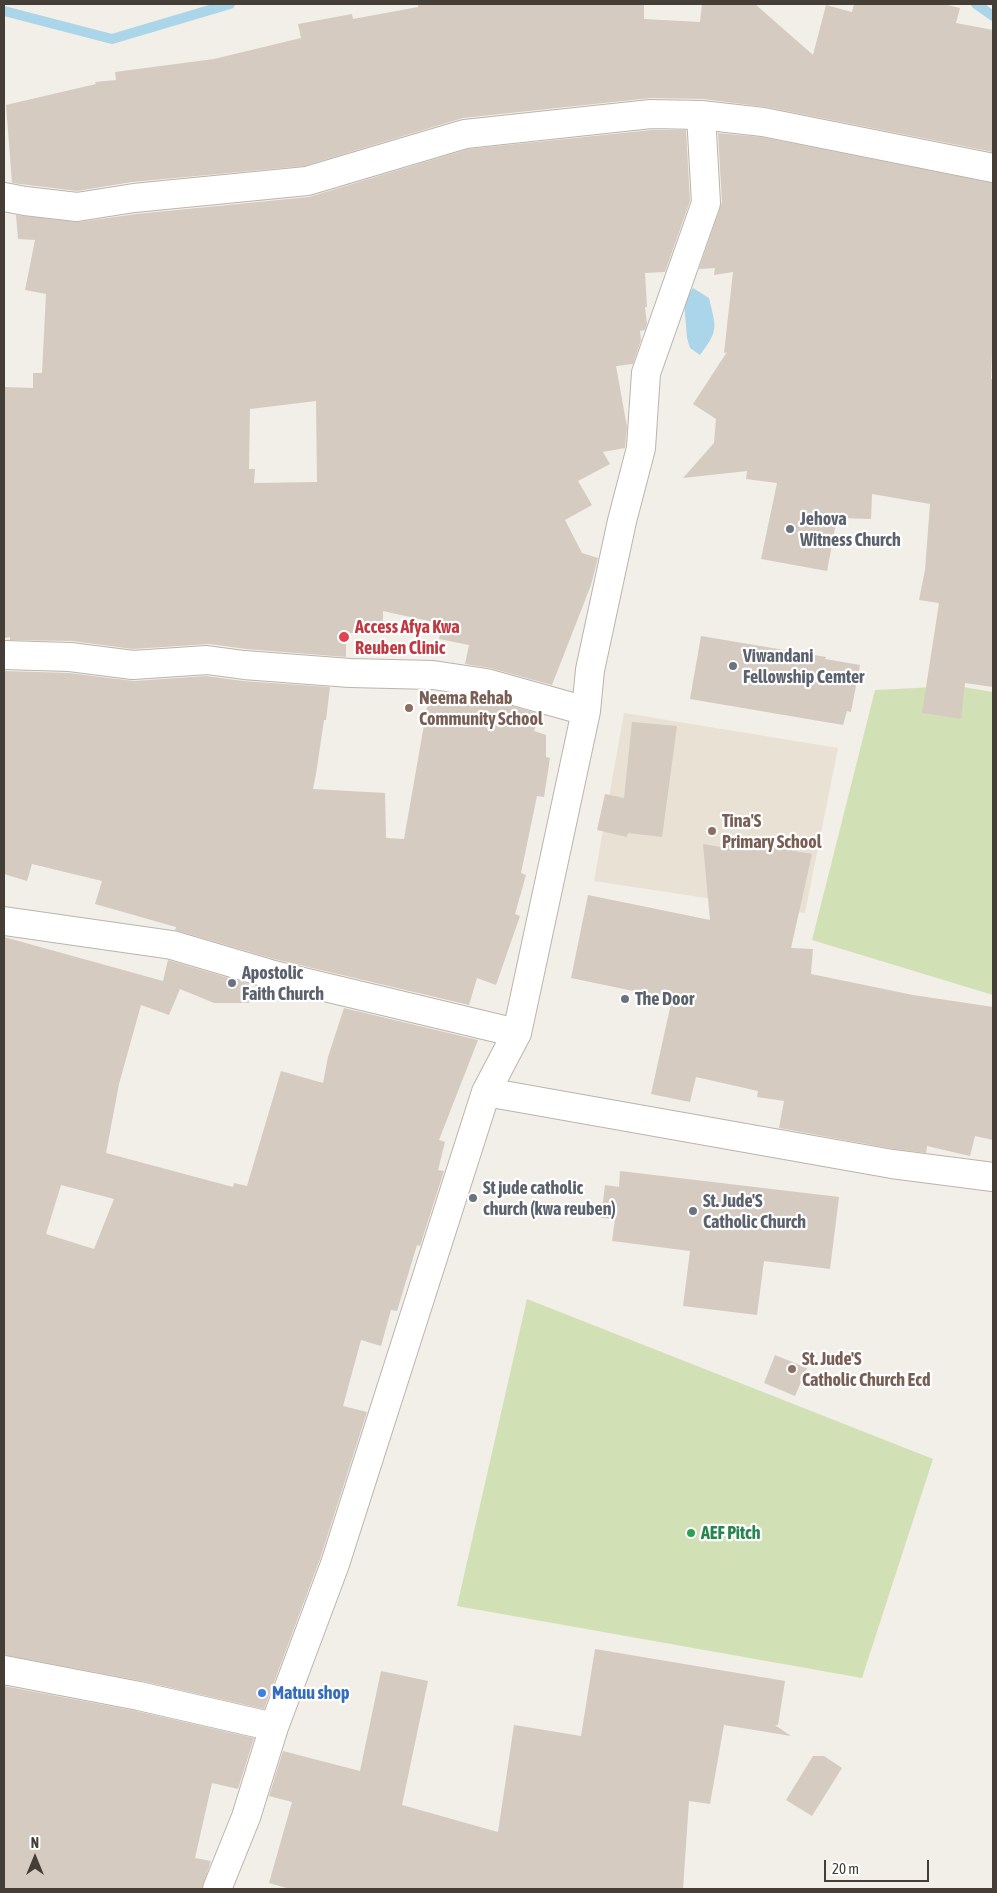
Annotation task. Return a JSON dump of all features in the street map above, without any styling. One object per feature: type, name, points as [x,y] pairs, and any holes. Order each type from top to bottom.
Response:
[{"type":"street","points":[[4,197],[77,207],[134,198],[306,181],[465,134],[641,115],[701,115],[763,122],[993,168]]},
{"type":"street","points":[[217,1889],[246,1817],[274,1727],[334,1564],[486,1092],[516,1033],[586,710],[590,670],[622,521],[641,448],[646,373],[706,203],[701,115]]},
{"type":"street","points":[[4,655],[70,657],[133,665],[207,660],[244,665],[350,673],[432,675],[486,683],[586,710]]},
{"type":"street","points":[[4,921],[172,945],[270,974],[516,1033]]},
{"type":"street","points":[[486,1092],[892,1164],[993,1177]]},
{"type":"street","points":[[4,1670],[138,1696],[274,1727]]},
{"type":"shaded area","name":"Tina'S Primary School","points":[[624,713],[838,748],[805,913],[594,881]]},
{"type":"green space","points":[[957,686],[993,692],[993,995],[812,940],[875,690]]},
{"type":"green space","name":"AEF Pitch","points":[[527,1299],[933,1459],[862,1678],[457,1606]]},
{"type":"water","points":[[693,288],[709,298],[714,323],[713,334],[700,355],[690,348],[687,338],[684,301]]},
{"type":"building","points":[[418,4],[644,4],[644,19],[700,22],[702,4],[755,4],[813,55],[826,5],[852,12],[854,4],[943,4],[960,8],[956,23],[993,30],[993,152],[766,107],[703,99],[651,98],[463,118],[304,166],[132,182],[77,191],[12,183],[6,105],[96,84],[95,82],[116,80],[115,72],[214,59],[301,38],[298,24],[352,14],[353,19],[418,7]]},
{"type":"building","points":[[652,130],[686,130],[690,201],[665,272],[645,273],[647,324],[645,330],[640,331],[641,340],[633,364],[616,366],[627,427],[625,448],[603,452],[610,464],[578,481],[592,505],[565,520],[582,553],[598,558],[591,585],[552,685],[490,668],[465,664],[469,645],[439,639],[442,624],[383,611],[383,633],[346,633],[346,657],[209,644],[133,649],[72,641],[10,640],[10,637],[4,638],[4,387],[33,388],[33,373],[42,373],[46,294],[25,290],[35,240],[18,239],[16,215],[79,222],[136,214],[309,197],[468,149]],"holes":[[[316,401],[317,482],[254,483],[255,469],[249,469],[250,409]]]},
{"type":"building","points":[[718,133],[761,137],[993,183],[991,379],[993,379],[993,687],[965,683],[961,719],[922,713],[939,603],[919,600],[925,570],[930,504],[872,494],[871,519],[837,518],[827,571],[761,559],[777,483],[746,479],[747,471],[683,478],[714,443],[716,419],[693,404],[727,352],[724,353],[733,272],[714,275],[715,268],[699,269],[722,202]]},
{"type":"building","points":[[701,636],[826,657],[825,659],[860,665],[851,712],[847,711],[843,725],[690,699]]},
{"type":"building","points":[[5,671],[69,673],[134,681],[206,676],[243,681],[330,687],[313,789],[385,793],[386,838],[404,839],[428,702],[457,706],[459,695],[483,698],[540,714],[534,731],[546,735],[546,757],[550,758],[544,797],[537,796],[521,873],[526,875],[515,914],[520,916],[496,985],[477,978],[469,1005],[274,959],[175,930],[176,927],[95,904],[102,881],[32,864],[27,881],[4,874]]},
{"type":"building","points":[[632,722],[677,726],[662,837],[628,833],[627,837],[597,830],[605,794],[624,798]]},
{"type":"building","points":[[728,839],[812,854],[791,948],[813,949],[811,974],[913,995],[993,1007],[993,1140],[975,1136],[970,1156],[927,1146],[926,1153],[894,1149],[779,1128],[784,1101],[757,1097],[758,1091],[696,1077],[690,1102],[651,1094],[672,999],[571,978],[588,895],[710,920],[703,844],[726,848]]},
{"type":"building","points":[[4,937],[163,981],[168,960],[249,984],[249,1003],[214,1003],[180,989],[169,1015],[141,1005],[119,1084],[106,1153],[233,1187],[234,1183],[247,1186],[281,1071],[323,1083],[328,1057],[344,1008],[478,1040],[439,1140],[445,1142],[438,1170],[444,1171],[420,1246],[417,1245],[397,1311],[391,1310],[381,1346],[361,1340],[343,1406],[367,1412],[320,1559],[264,1709],[142,1681],[4,1655]],"holes":[[[61,1185],[114,1199],[94,1249],[46,1234]]]},
{"type":"building","points":[[620,1171],[839,1197],[830,1269],[764,1261],[757,1315],[683,1306],[690,1251],[612,1241],[615,1219],[601,1218],[605,1185],[619,1187]]},
{"type":"building","points":[[775,1355],[807,1368],[795,1396],[764,1383]]},
{"type":"building","points":[[595,1649],[785,1681],[778,1725],[775,1725],[791,1736],[724,1725],[710,1804],[689,1801],[683,1889],[290,1889],[269,1883],[292,1802],[269,1796],[283,1751],[360,1771],[381,1671],[428,1681],[402,1805],[498,1832],[514,1725],[581,1736]]},
{"type":"building","points":[[4,1686],[136,1711],[254,1738],[238,1789],[212,1783],[195,1858],[211,1861],[202,1889],[4,1889]]},
{"type":"building","points":[[813,1756],[824,1756],[842,1768],[812,1816],[786,1800]]},
{"type":"waterway","points":[[4,11],[112,39],[230,4]]},
{"type":"waterway","points":[[976,4],[993,16]]},
{"type":"place","name":"Jehova Witness Church","points":[[790,529]]},
{"type":"place","name":"Access Afya Kwa Reuben Clinic","points":[[344,637]]},
{"type":"place","name":"Viwandani Fellowship Cemter","points":[[733,666]]},
{"type":"place","name":"Neema Rehab Community School","points":[[409,708]]},
{"type":"place","name":"Tina'S Primary School","points":[[712,831]]},
{"type":"place","name":"Apostolic Faith Church","points":[[232,983]]},
{"type":"place","name":"The Door","points":[[625,999]]},
{"type":"place","name":"St jude catholic church (kwa reuben)","points":[[473,1198]]},
{"type":"place","name":"St. Jude'S Catholic Church","points":[[693,1211]]},
{"type":"place","name":"St. Jude'S Catholic Church Ecd","points":[[792,1369]]},
{"type":"place","name":"AEF Pitch","points":[[691,1533]]},
{"type":"place","name":"Matuu shop","points":[[262,1693]]}]
